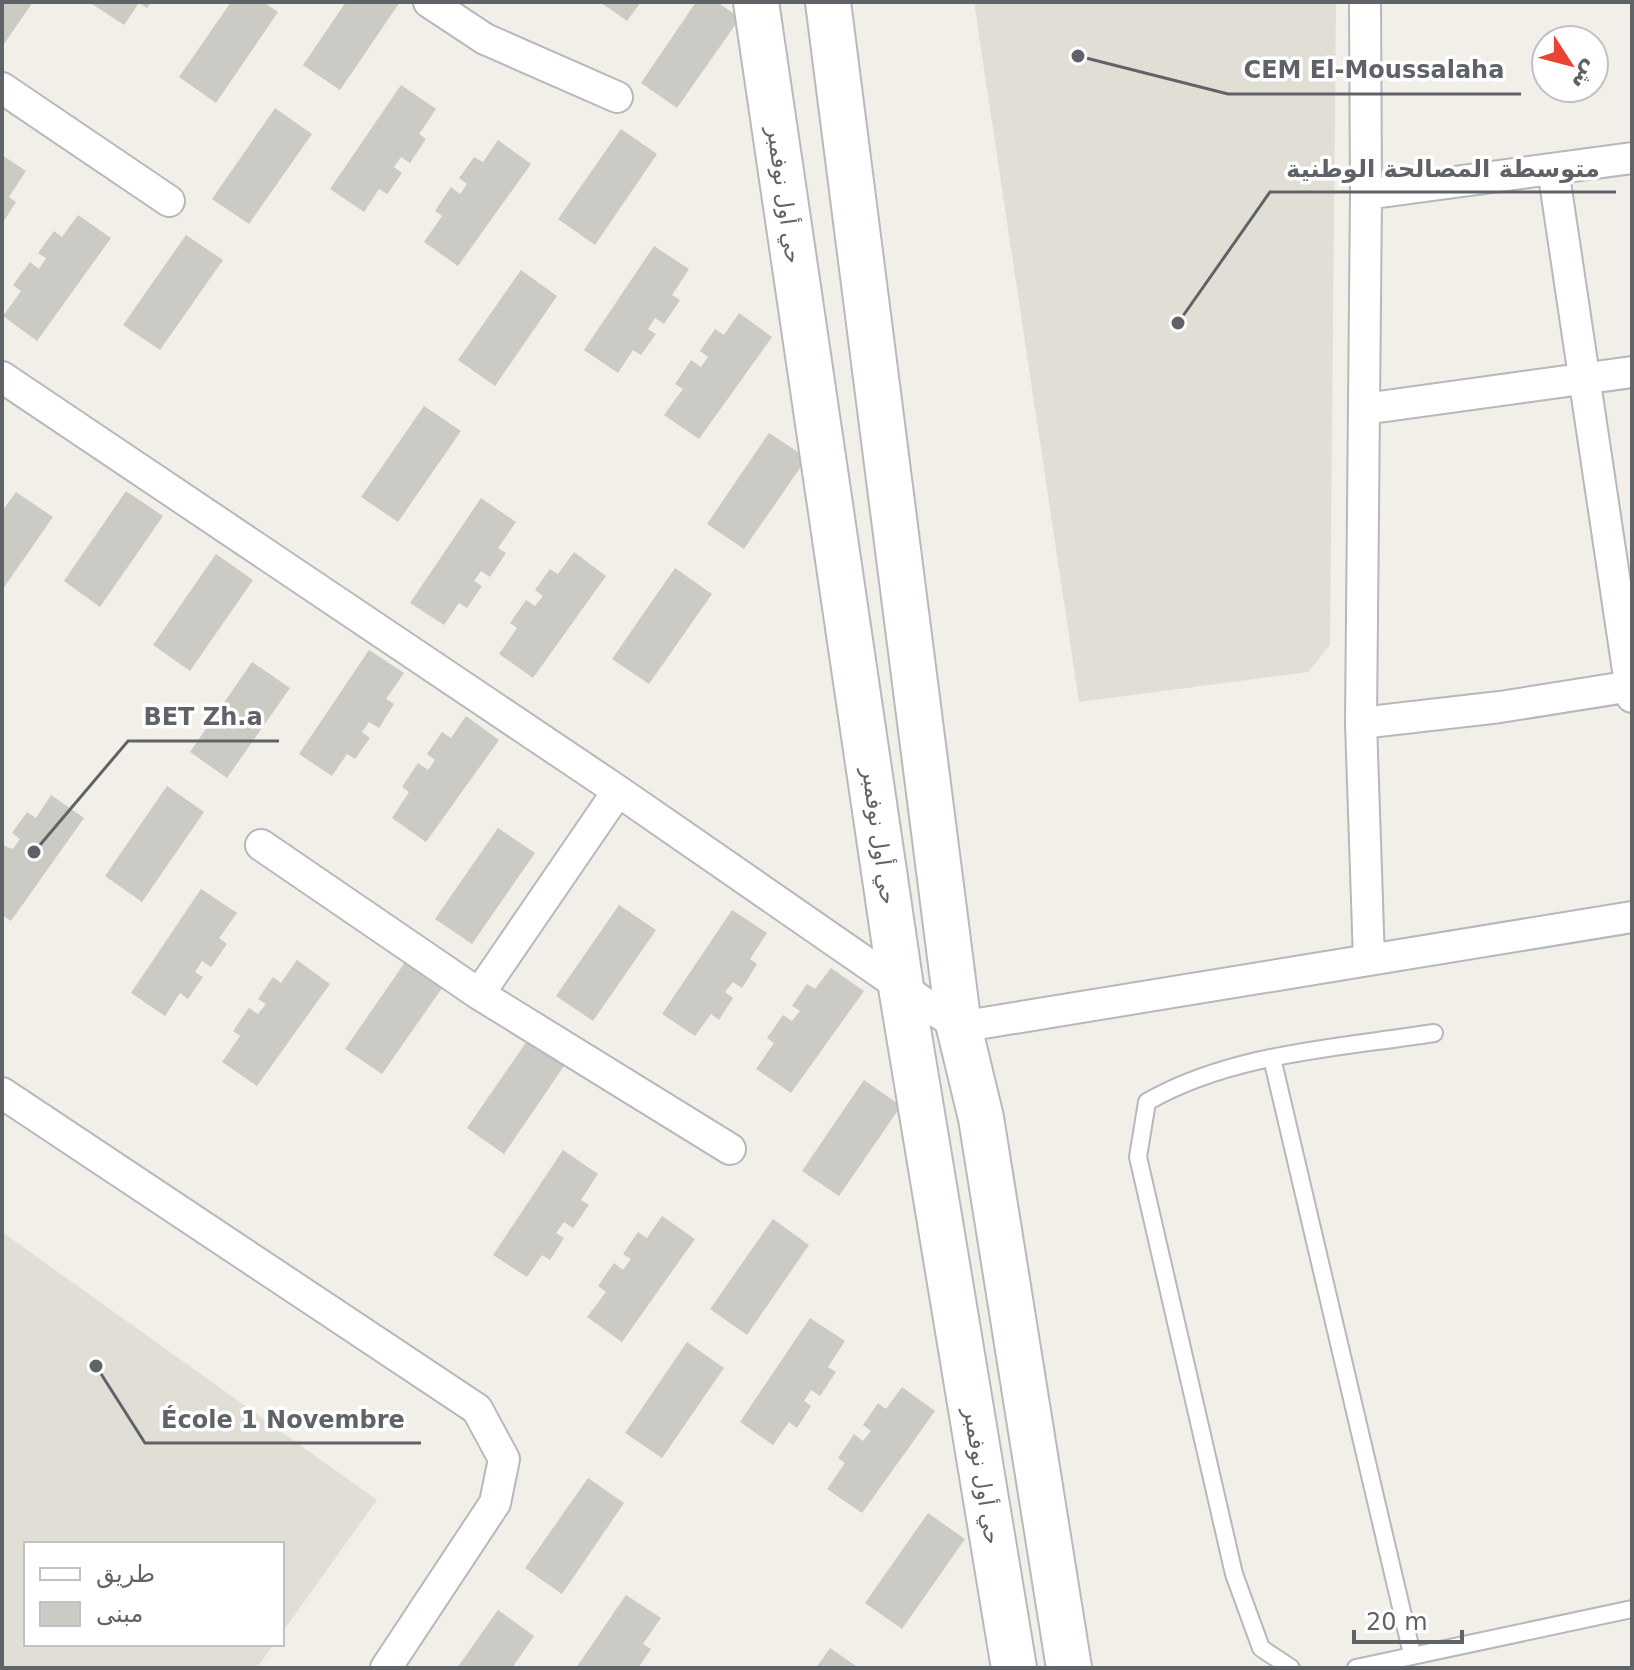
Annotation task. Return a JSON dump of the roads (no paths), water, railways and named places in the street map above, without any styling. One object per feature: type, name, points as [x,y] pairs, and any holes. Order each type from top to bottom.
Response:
[{"type":"street","points":[[429,2],[485,39],[617,97]]},
{"type":"street","name":"حي أول نوفمبر","points":[[756,2],[901,987],[1014,1668]]},
{"type":"street","points":[[828,2],[959,1027],[981,1118],[1069,1668]]},
{"type":"street","points":[[1365,2],[1361,723],[1369,960]]},
{"type":"street","points":[[2,88],[169,201]]},
{"type":"street","points":[[1366,194],[1632,158]]},
{"type":"street","points":[[1361,723],[1632,690],[1553,169]]},
{"type":"street","points":[[1364,409],[1632,372]]},
{"type":"street","points":[[2,377],[618,791],[959,1027],[1632,917]]},
{"type":"street","points":[[479,994],[618,791]]},
{"type":"street","points":[[261,845],[479,994],[730,1149]]},
{"type":"street","points":[[2,1093],[477,1409],[504,1459],[495,1503],[386,1668]]},
{"type":"lane","points":[[1291,1668],[1261,1648],[1234,1574],[1138,1157],[1147,1102],[1178,1084],[1272,1058],[1434,1033]]},
{"type":"lane","points":[[1272,1058],[1412,1654]]},
{"type":"lane","points":[[1356,1668],[1632,1609]]},
{"type":"place","name":"CEM El-Moussalaha","points":[[1078,56]]},
{"type":"place","name":"متوسطة المصالحة الوطنية","points":[[1178,323]]},
{"type":"place","name":"BET Zh.a","points":[[34,852]]},
{"type":"place","name":"École 1 Novembre","points":[[96,1366]]}]
